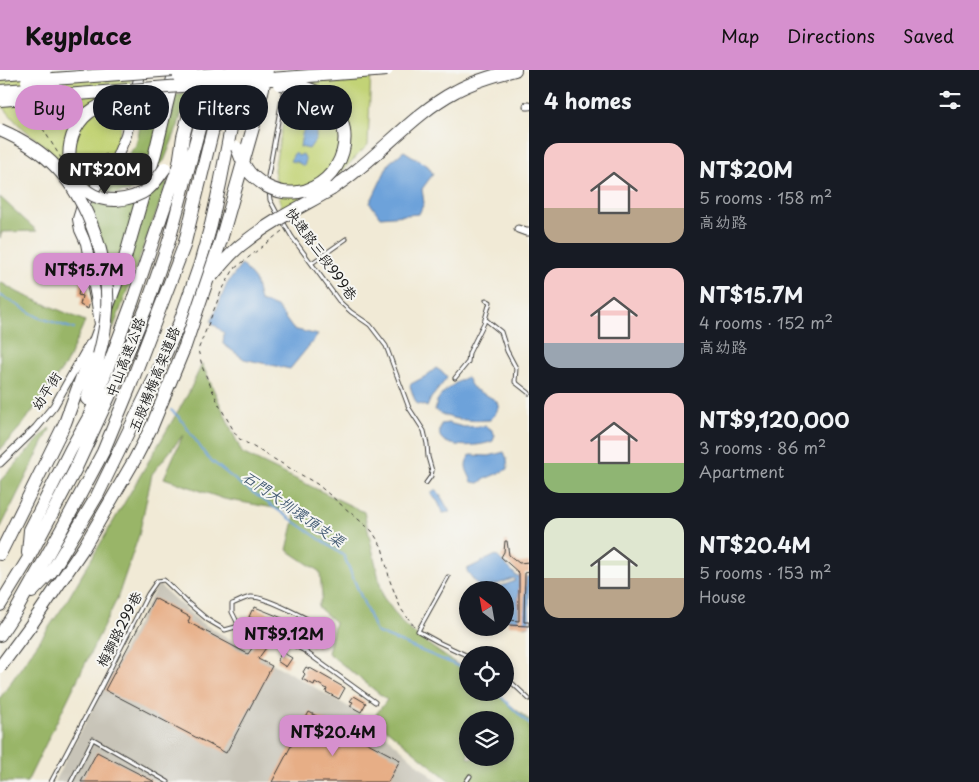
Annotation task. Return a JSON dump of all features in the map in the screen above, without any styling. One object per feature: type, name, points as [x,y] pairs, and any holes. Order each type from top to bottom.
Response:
[{"type":"highway","points":[[0,74],[46,70]]},
{"type":"highway","points":[[0,82],[174,70],[156,153],[123,265],[65,423],[0,554]]},
{"type":"highway","points":[[27,561],[30,530],[88,417],[132,303],[179,164],[183,137],[200,70]]},
{"type":"highway","name":"中山高速公路","points":[[0,605],[27,561],[79,462],[113,388],[146,308],[169,241],[213,70]]},
{"type":"highway","name":"中山高速公路","points":[[0,635],[17,609],[64,525],[102,452],[130,389],[184,246],[227,70]]},
{"type":"highway","points":[[0,91],[266,70]]},
{"type":"highway","name":"五股楊梅高架道路","points":[[0,668],[84,547],[152,426],[185,346],[221,240],[258,110],[266,70]]},
{"type":"highway","points":[[187,85],[243,75],[387,70]]},
{"type":"highway","points":[[332,189],[403,120],[423,104],[454,84],[498,70]]},
{"type":"highway","points":[[135,419],[160,376],[200,293],[226,259],[244,242],[332,189],[356,171],[426,110],[458,90],[514,70]]},
{"type":"highway","points":[[235,130],[237,148],[249,172],[260,182],[286,193],[303,192],[323,182],[337,165],[342,155],[344,142],[343,126],[337,108],[324,95],[291,85],[258,83],[243,75]]},
{"type":"highway","points":[[0,100],[179,86]]},
{"type":"highway","points":[[179,87],[158,93],[109,102],[84,117],[70,142],[69,158],[72,172],[81,185],[97,196],[110,200],[126,199],[138,195],[149,188],[165,168],[183,137]]},
{"type":"highway","points":[[0,130],[26,143],[57,169],[81,202],[92,225],[100,249],[107,292],[104,339],[71,449]]},
{"type":"highway","points":[[17,609],[52,571],[97,496],[179,324],[200,264],[211,225],[231,130]]},
{"type":"street","points":[[100,324],[86,243],[80,230],[78,219],[82,206],[116,157],[126,135],[141,70]]},
{"type":"street","points":[[518,229],[529,232]]},
{"type":"street","name":"幼平街","points":[[0,463],[36,428],[54,406],[100,324]]},
{"type":"lane","name":"快速路三段999巷","points":[[288,70],[267,181],[270,200],[292,238],[312,262],[338,300],[370,325],[386,346],[410,408],[424,431],[432,471],[426,483]]},
{"type":"lane","points":[[312,262],[346,239]]},
{"type":"lane","points":[[454,378],[468,362],[469,353],[484,323],[490,302],[486,300]]},
{"type":"lane","points":[[485,319],[501,332],[507,351],[516,368],[515,382],[529,393]]},
{"type":"lane","points":[[448,577],[418,630],[459,652]]},
{"type":"lane","name":"梅獅路299巷","points":[[50,782],[148,594],[157,581],[164,580],[208,620],[225,630],[239,626],[283,640],[303,650],[375,702]]},
{"type":"lane","points":[[239,626],[232,612],[232,604],[252,597],[276,604],[330,632]]},
{"type":"lane","points":[[514,686],[529,699]]},
{"type":"lane","points":[[71,782],[93,740],[168,782]]},
{"type":"lane","points":[[466,782],[470,776]]},
{"type":"path","points":[[43,130],[60,157],[67,161]]},
{"type":"path","points":[[74,164],[83,165],[108,153],[116,157]]},
{"type":"path","points":[[286,228],[234,269],[220,292],[198,350],[203,369],[219,406],[238,438],[317,484],[372,531],[382,547],[390,581],[401,609],[418,630]]},
{"type":"shaded area","points":[[158,584],[200,622],[363,715],[438,782],[54,782]]},
{"type":"green space","points":[[0,70],[133,70],[130,85],[93,85],[93,130],[120,130],[111,158],[87,193],[78,200],[49,150],[25,130],[83,130],[83,85],[15,85],[15,121],[0,103]]},
{"type":"green space","points":[[293,70],[371,70],[368,145],[342,171],[282,209],[274,170],[282,130],[352,130],[352,85],[290,85]]},
{"type":"green space","points":[[179,95],[179,122],[164,161],[130,191],[113,194],[100,189],[136,145],[139,130],[169,130],[169,96]]},
{"type":"green space","points":[[168,181],[113,329],[109,267],[91,208],[93,202],[114,207],[139,199]]},
{"type":"green space","points":[[0,197],[37,231],[2,232],[0,238]]},
{"type":"green space","points":[[0,282],[19,293],[85,321],[66,364],[23,424],[0,450]]},
{"type":"green space","points":[[202,364],[242,453],[364,512],[383,597],[404,625],[459,666],[459,701],[505,701],[529,720],[529,782],[451,782],[373,718],[387,700],[328,653],[335,622],[318,607],[322,596],[320,572],[287,550],[296,512],[224,499],[164,478],[183,435],[152,474],[139,535],[117,599],[27,782],[0,782],[0,698],[65,604],[188,394]]},
{"type":"green space","points":[[50,429],[0,529],[0,481]]},
{"type":"water","points":[[304,130],[316,130],[316,139],[309,149],[300,147]]},
{"type":"water","points":[[404,151],[428,166],[433,174],[422,189],[424,203],[419,214],[380,217],[370,203],[389,163]]},
{"type":"water","points":[[295,152],[298,156],[303,154],[306,160],[304,166],[290,161]]},
{"type":"water","points":[[242,264],[255,280],[260,301],[277,307],[293,329],[318,335],[290,369],[244,359],[223,344],[224,333],[211,322],[227,284]]},
{"type":"water","points":[[436,368],[445,374],[447,378],[431,398],[427,407],[417,404],[410,386],[411,384]]},
{"type":"water","points":[[467,377],[475,389],[492,398],[498,404],[498,408],[490,420],[454,418],[435,410],[437,401],[442,394],[454,384]]},
{"type":"water","points":[[448,423],[464,427],[485,426],[491,429],[495,435],[493,441],[482,444],[467,446],[452,444],[442,439],[440,434],[441,424]]},
{"type":"water","points":[[504,452],[508,469],[479,483],[472,482],[466,466],[470,455],[489,456]]},
{"type":"water","points":[[434,490],[437,490],[450,512],[443,513],[438,502],[431,494]]},
{"type":"water","points":[[496,555],[515,575],[519,576],[518,621],[514,620],[515,578],[506,581],[474,581],[467,569]]},
{"type":"water","points":[[529,576],[529,626],[524,626],[526,577]]},
{"type":"building","points":[[82,280],[86,282],[90,302],[88,309],[80,305],[82,296],[78,295]]},
{"type":"building","points":[[505,541],[507,541],[509,555],[519,563],[529,562],[529,572],[525,573],[524,622],[529,622],[529,626],[514,625],[514,621],[519,621],[519,573],[501,557],[504,552]]},
{"type":"building","points":[[154,598],[190,617],[188,622],[248,654],[255,644],[252,642],[256,637],[268,645],[258,659],[272,666],[226,753],[105,690]]},
{"type":"building","points":[[255,607],[292,622],[289,630],[284,628],[283,631],[272,627],[274,623],[263,619],[262,622],[249,617]]},
{"type":"building","points":[[310,630],[323,640],[318,647],[314,644],[312,647],[303,640]]},
{"type":"building","points":[[282,652],[292,658],[286,667],[277,661]]},
{"type":"building","points":[[306,667],[345,688],[339,699],[326,692],[327,689],[315,682],[314,685],[302,679]]},
{"type":"building","points":[[354,696],[366,703],[361,712],[350,706],[353,702],[350,701]]},
{"type":"building","points":[[309,712],[400,760],[388,782],[272,782]]},
{"type":"building","points":[[97,752],[155,782],[81,782]]},
{"type":"waterway","name":"石門大圳環頂支渠","points":[[0,295],[38,317],[74,329]]},
{"type":"waterway","name":"石門大圳環頂支渠","points":[[171,410],[180,418],[208,458],[239,483],[344,556],[376,632],[459,666]]},
{"type":"waterway","name":"石門大圳環頂支渠","points":[[505,701],[529,724]]}]
